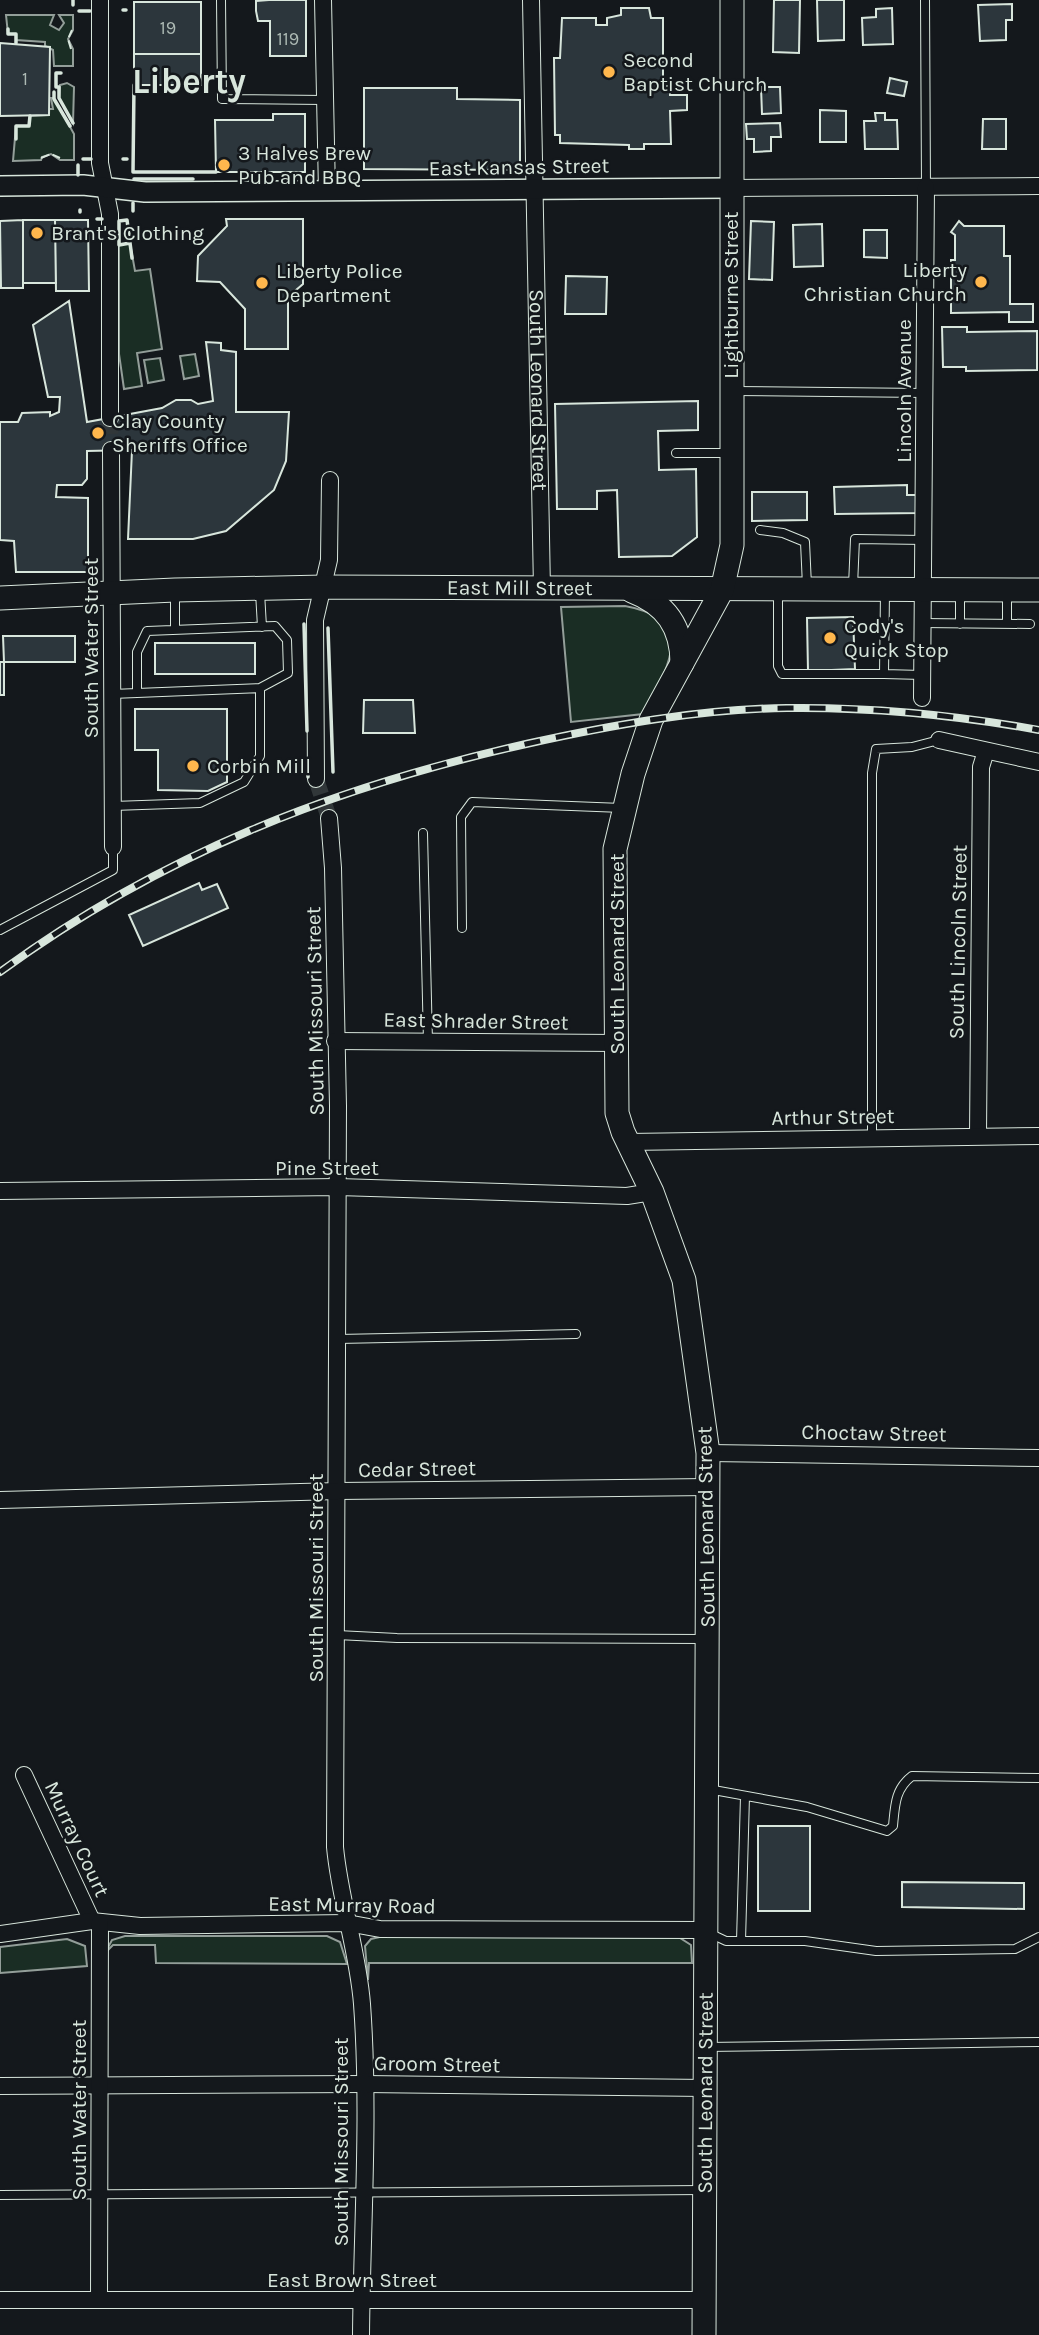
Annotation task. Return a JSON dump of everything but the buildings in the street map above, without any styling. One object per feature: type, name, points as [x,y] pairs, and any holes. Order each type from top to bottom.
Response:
[{"type":"main road","name":"Lightburne Street","points":[[722,590],[732,545],[732,0]]},
{"type":"main road","name":"East Mill Street","points":[[0,598],[324,587],[1039,590]]},
{"type":"main road","points":[[629,590],[652,599],[669,617],[680,639],[682,663]]},
{"type":"main road","name":"South Leonard Street","points":[[704,2335],[708,1452],[684,1280],[653,1192],[617,1113],[615,849],[651,720],[722,590]]},
{"type":"street","points":[[100,0],[100,163],[108,189],[110,418]]},
{"type":"street","points":[[323,0],[327,192]]},
{"type":"street","name":"South Leonard Street","points":[[531,0],[542,590]]},
{"type":"street","name":"East Kansas Street","points":[[0,186],[83,185],[145,192],[1039,186]]},
{"type":"street","name":"Lincoln Avenue","points":[[922,698],[925,589],[926,187]]},
{"type":"street","name":"South Water Street","points":[[111,450],[113,847]]},
{"type":"street","points":[[316,779],[315,620],[329,560],[330,480]]},
{"type":"street","points":[[940,740],[1035,761]]},
{"type":"street","name":"South Lincoln Street","points":[[978,1135],[981,766],[986,751]]},
{"type":"street","name":"South Missouri Street","points":[[329,818],[333,868],[338,1188],[335,1847],[340,1894],[356,1947],[361,1992],[365,2084],[361,2335]]},
{"type":"street","name":"East Shrader Street","points":[[335,1041],[617,1044]]},
{"type":"street","name":"Arthur Street","points":[[628,1142],[1039,1136]]},
{"type":"street","name":"Pine Street","points":[[0,1191],[338,1188],[627,1196],[653,1192]]},
{"type":"street","name":"Choctaw Street","points":[[708,1452],[1039,1458]]},
{"type":"street","name":"Cedar Street","points":[[0,1500],[338,1491],[709,1487]]},
{"type":"street","name":"Murray Court","points":[[24,1775],[96,1922]]},
{"type":"street","name":"South Water Street","points":[[96,1922],[100,2085],[99,2299]]},
{"type":"street","name":"East Murray Road","points":[[0,1934],[96,1922],[140,1926],[347,1923],[380,1929],[704,1930]]},
{"type":"street","name":"Groom Street","points":[[0,2086],[365,2084],[706,2088]]},
{"type":"street","name":"East Brown Street","points":[[0,2300],[705,2300]]},
{"type":"lane","points":[[221,0],[222,99],[324,100]]},
{"type":"lane","name":"Lincoln Avenue","points":[[925,0],[926,187]]},
{"type":"lane","points":[[731,391],[925,393]]},
{"type":"lane","points":[[676,453],[732,453]]},
{"type":"lane","points":[[760,530],[783,533],[805,542],[807,589]]},
{"type":"lane","points":[[853,589],[855,539],[925,540]]},
{"type":"lane","points":[[260,589],[261,627]]},
{"type":"lane","points":[[778,589],[778,666],[782,674],[922,675]]},
{"type":"lane","points":[[884,589],[884,674]]},
{"type":"lane","points":[[175,590],[175,630]]},
{"type":"lane","points":[[960,590],[960,624]]},
{"type":"lane","points":[[1007,590],[1007,624]]},
{"type":"lane","points":[[922,623],[1030,624]]},
{"type":"lane","points":[[112,694],[137,693],[260,688],[288,673],[287,640],[275,626],[147,631],[137,652],[137,693]]},
{"type":"lane","points":[[113,806],[200,803],[244,782],[260,756],[260,688]]},
{"type":"lane","points":[[872,1137],[872,773],[876,749],[912,747],[940,740]]},
{"type":"lane","points":[[462,928],[461,817],[472,802],[625,808]]},
{"type":"lane","points":[[423,833],[428,1042]]},
{"type":"lane","points":[[0,930],[113,870],[113,847]]},
{"type":"lane","points":[[338,1339],[576,1334]]},
{"type":"lane","points":[[337,1635],[397,1639],[707,1639]]},
{"type":"lane","points":[[705,1788],[807,1807],[887,1830],[893,1826],[895,1800],[902,1784],[912,1776],[1039,1778]]},
{"type":"lane","points":[[741,1941],[745,1796]]},
{"type":"lane","points":[[704,1930],[726,1941],[805,1941],[876,1951],[1015,1949],[1039,1937]]},
{"type":"lane","points":[[705,2047],[1039,2042]]},
{"type":"lane","points":[[0,2195],[705,2190]]},
{"type":"green space","points":[[6,15],[54,15],[50,25],[59,30],[64,23],[59,15],[73,15],[73,30],[68,39],[73,49],[73,66],[54,66],[53,50],[45,46],[45,42],[16,40],[16,34],[8,34]]},
{"type":"green space","points":[[67,83],[74,87],[73,123],[59,98],[60,85]]},
{"type":"green space","points":[[51,98],[54,98],[74,134],[74,160],[60,160],[51,154],[41,160],[13,161],[16,126],[29,126],[30,116],[49,115],[49,109],[53,109]]},
{"type":"green space","points":[[130,243],[135,271],[150,269],[162,349],[137,353],[142,386],[124,389],[119,354],[119,245]]},
{"type":"green space","points":[[195,354],[199,376],[184,379],[180,356]]},
{"type":"green space","points":[[160,358],[164,380],[148,383],[144,360]]},
{"type":"green space","points":[[625,606],[648,613],[663,622],[670,634],[668,664],[661,680],[643,714],[571,722],[561,607]]},
{"type":"green space","points":[[125,1936],[327,1936],[340,1942],[347,1964],[156,1963],[155,1945],[113,1945],[105,1953],[112,1940]]},
{"type":"green space","points":[[384,1936],[680,1938],[691,1945],[692,1963],[369,1963],[368,1980],[365,1946],[371,1939]]},
{"type":"green space","points":[[67,1939],[85,1946],[87,1966],[0,1973],[0,1947]]},
{"type":"tunnel","points":[[110,418],[111,450]]},
{"type":"tunnel","points":[[316,779],[329,818]]},
{"type":"railway","points":[[0,972],[61,930],[123,893],[251,830],[384,782],[526,744],[656,719],[721,711],[787,708],[913,713],[1039,730]]},
{"type":"fence","points":[[71,49],[68,39],[72,30]]},
{"type":"fence","points":[[41,158],[51,154],[60,158]]},
{"type":"wall","points":[[73,0],[73,5]]},
{"type":"wall","points":[[79,11],[90,11]]},
{"type":"wall","points":[[8,29],[8,34],[16,34],[16,43]]},
{"type":"wall","points":[[61,73],[56,73],[56,87],[59,87],[59,98],[73,123]]},
{"type":"wall","points":[[134,85],[133,172],[216,172]]},
{"type":"wall","points":[[54,92],[54,99],[70,126]]},
{"type":"wall","points":[[16,139],[16,126],[29,126],[30,116]]},
{"type":"wall","points":[[83,159],[91,159]]},
{"type":"wall","points":[[78,165],[78,175]]},
{"type":"wall","points":[[134,179],[193,179]]},
{"type":"wall","points":[[133,203],[133,211]]},
{"type":"wall","points":[[97,219],[102,219]]},
{"type":"wall","points":[[127,220],[130,243],[119,245],[119,221],[127,220]]},
{"type":"wall","points":[[130,243],[132,258]]},
{"type":"wall","points":[[304,624],[307,731]]},
{"type":"wall","points":[[328,628],[333,772]]},
{"type":"wall","points":[[308,759],[308,777]]},
{"type":"place","name":"Second Baptist Church","points":[[609,72]]},
{"type":"place","name":"3 Halves Brew Pub and BBQ","points":[[224,165]]},
{"type":"place","name":"Brant's Clothing","points":[[37,233]]},
{"type":"place","name":"Liberty Christian Church","points":[[981,282]]},
{"type":"place","name":"Liberty Police Department","points":[[262,283]]},
{"type":"place","name":"Clay County Sheriffs Office","points":[[98,433]]},
{"type":"place","name":"Cody's Quick Stop","points":[[830,638]]},
{"type":"place","name":"Corbin Mill","points":[[193,766]]},
{"type":"district","name":"Liberty","points":[[189,81]]}]
